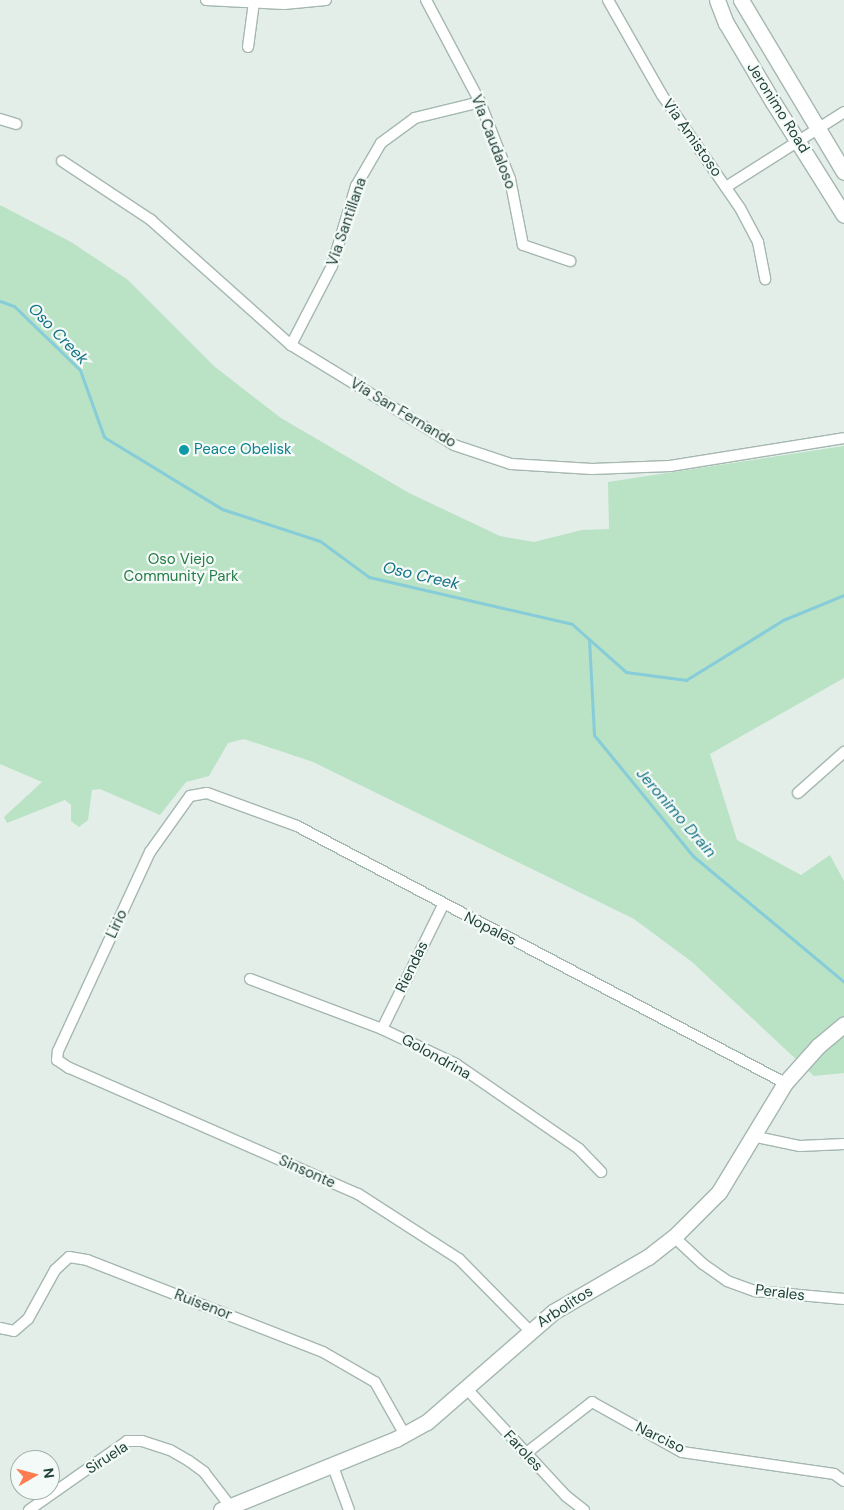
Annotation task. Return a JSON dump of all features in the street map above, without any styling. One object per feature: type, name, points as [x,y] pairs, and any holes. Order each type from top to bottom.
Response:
[{"type":"street","points":[[206,0],[254,2],[326,0]]},
{"type":"street","name":"Via Caudaloso","points":[[426,0],[480,102],[510,179],[523,245],[570,261]]},
{"type":"street","name":"Via Amistoso","points":[[608,0],[662,95],[726,187],[758,242],[765,279]]},
{"type":"street","name":"Jeronimo Road","points":[[717,0],[726,23],[844,215]]},
{"type":"street","name":"Jeronimo Road","points":[[741,0],[816,129],[844,172]]},
{"type":"street","points":[[248,47],[254,2]]},
{"type":"street","name":"Via Santillana","points":[[291,345],[332,266],[356,186],[381,143],[414,118],[480,102]]},
{"type":"street","points":[[726,187],[798,139],[844,112]]},
{"type":"street","points":[[0,118],[16,124]]},
{"type":"street","name":"Via San Fernando","points":[[62,161],[151,220],[291,345],[454,445],[511,464],[592,469],[670,466],[844,438]]},
{"type":"street","points":[[798,793],[844,752]]},
{"type":"street","name":"Nopales","points":[[190,796],[207,793],[297,826],[785,1083]]},
{"type":"street","name":"Lirio","points":[[57,1060],[58,1051],[150,852],[190,796]]},
{"type":"street","name":"Riendas","points":[[382,1028],[443,904]]},
{"type":"street","name":"Golondrina","points":[[250,978],[382,1028],[456,1064],[579,1149],[601,1172]]},
{"type":"street","name":"Arbolitos","points":[[226,1508],[405,1434],[445,1409],[529,1330],[561,1307],[648,1257],[674,1237],[719,1192],[785,1083],[818,1046],[844,1024]]},
{"type":"street","name":"Sinsonte","points":[[57,1060],[69,1068],[358,1194],[460,1259],[529,1330]]},
{"type":"street","points":[[752,1136],[800,1146],[844,1144]]},
{"type":"street","name":"Perales","points":[[674,1237],[702,1264],[727,1281],[746,1288],[791,1296],[844,1299]]},
{"type":"street","name":"Ruisenor","points":[[0,1328],[14,1331],[28,1319],[55,1270],[69,1257],[87,1260],[323,1352],[375,1382],[405,1434]]},
{"type":"street","name":"Faroles","points":[[466,1388],[525,1454],[584,1510]]},
{"type":"street","name":"Narciso","points":[[525,1454],[592,1402],[682,1452],[834,1474],[844,1481]]},
{"type":"street","name":"Siruela","points":[[29,1510],[127,1441],[149,1443],[189,1461],[204,1472],[226,1508]]},
{"type":"street","points":[[332,1464],[349,1510]]},
{"type":"green space","name":"Oso Viejo Community Park","points":[[0,205],[71,242],[128,280],[215,367],[281,418],[409,493],[500,536],[534,542],[582,530],[609,529],[608,482],[844,446],[844,678],[710,754],[737,840],[801,875],[830,855],[844,881],[844,1073],[814,1076],[692,962],[634,919],[313,762],[244,739],[228,743],[209,776],[186,782],[160,815],[100,789],[92,790],[88,820],[79,827],[71,821],[71,805],[65,800],[7,823],[4,817],[42,782],[0,764]]},
{"type":"waterway","name":"Oso Creek","points":[[0,301],[14,306],[80,370],[104,437],[222,509],[320,541],[369,577],[572,624],[626,672],[686,680],[783,620],[844,595]]},
{"type":"waterway","name":"Jeronimo Drain","points":[[589,639],[594,735],[693,856],[844,982]]},
{"type":"place","name":"Peace Obelisk","points":[[184,450]]}]
